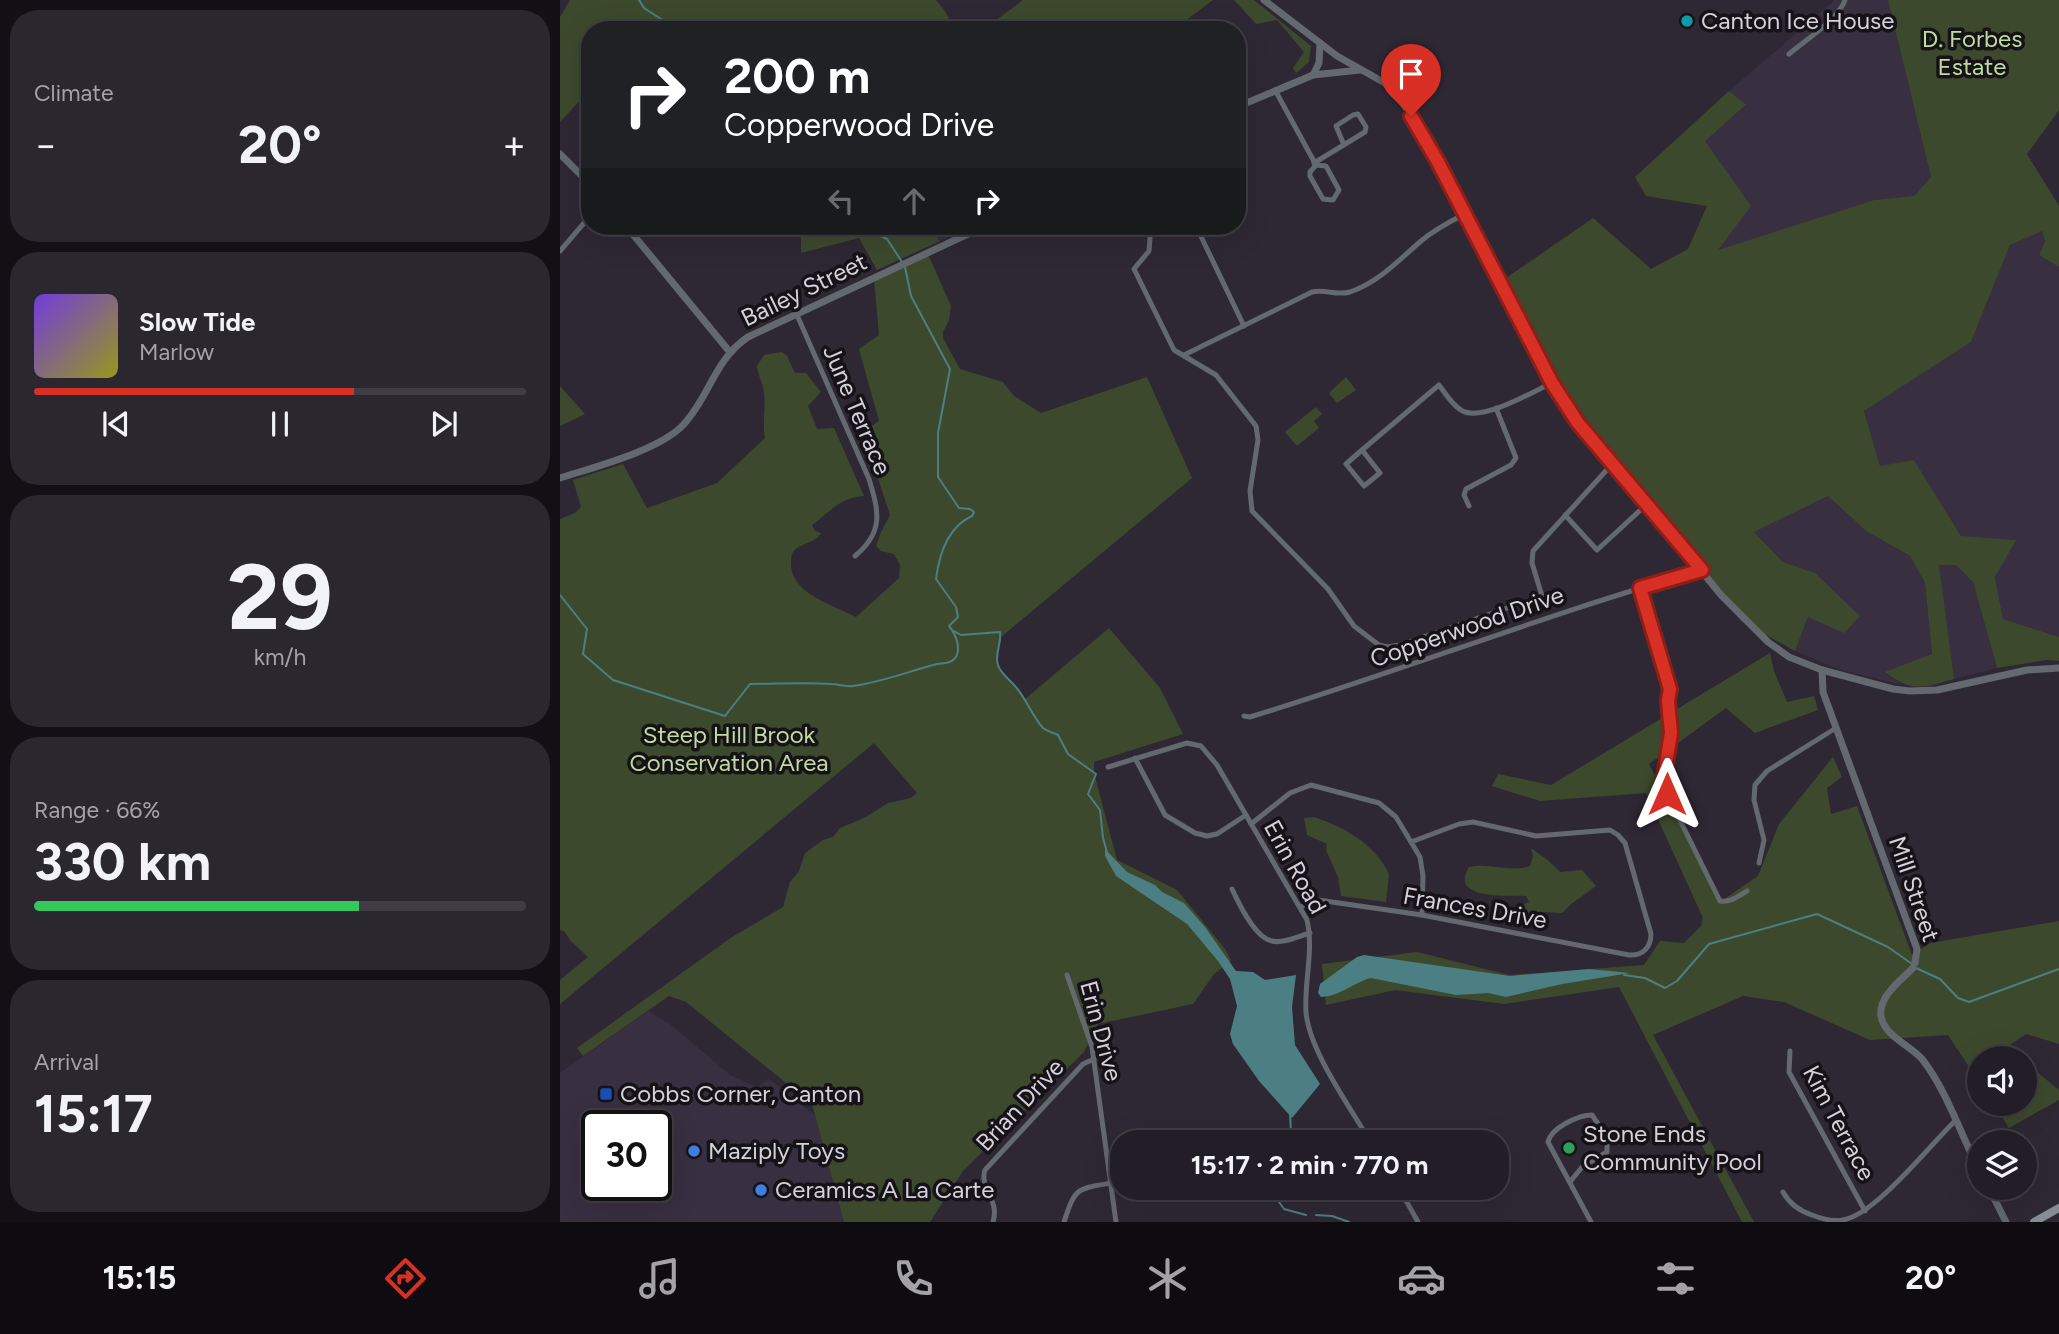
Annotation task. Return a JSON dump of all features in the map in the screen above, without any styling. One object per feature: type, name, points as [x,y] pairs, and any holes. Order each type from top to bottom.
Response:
[{"type":"main road","points":[[2034,1222],[2059,1208]]},
{"type":"street","points":[[1264,0],[1320,43],[1385,83],[1401,100],[1421,131],[1552,383],[1578,423],[1729,603],[1768,642],[1790,657],[1822,670],[1892,689],[1910,691],[1937,690],[2027,670],[2059,668]]},
{"type":"street","points":[[1789,54],[1827,23],[1843,6],[1845,0]]},
{"type":"street","points":[[1313,75],[1319,63],[1320,43]]},
{"type":"street","points":[[1246,103],[1313,75],[1361,70]]},
{"type":"street","points":[[1275,90],[1315,164]]},
{"type":"street","points":[[1315,164],[1326,166],[1339,190],[1333,200],[1323,199],[1310,176],[1311,169],[1315,164],[1366,131],[1358,114],[1336,126],[1344,145]]},
{"type":"street","points":[[560,154],[581,175]]},
{"type":"street","points":[[1184,355],[1312,292],[1322,290],[1339,294],[1368,284],[1428,236],[1463,215]]},
{"type":"street","points":[[560,251],[581,226]]},
{"type":"street","points":[[634,235],[729,351]]},
{"type":"street","name":"Bailey Street","points":[[560,478],[668,438],[691,416],[729,351],[748,337],[965,235]]},
{"type":"street","points":[[1151,235],[1149,251],[1135,269],[1172,348],[1219,378],[1256,426],[1258,440],[1250,491],[1252,511],[1328,589],[1354,626],[1379,645],[1399,645],[1542,596],[1531,556],[1533,551],[1613,463]]},
{"type":"street","points":[[1200,235],[1244,326]]},
{"type":"street","name":"June Terrace","points":[[797,315],[874,495],[877,522],[874,537],[869,545],[855,556]]},
{"type":"street","points":[[1362,450],[1380,473],[1364,486],[1346,464],[1362,450],[1438,385],[1465,413],[1496,408],[1552,383]]},
{"type":"street","points":[[1469,506],[1464,495],[1466,489],[1511,465],[1516,458],[1496,408]]},
{"type":"street","points":[[1565,515],[1597,550],[1647,504]]},
{"type":"street","name":"Copperwood Drive","points":[[1244,716],[1250,717],[1358,683],[1640,588],[1702,570]]},
{"type":"street","points":[[1640,588],[1670,689],[1668,701],[1671,733],[1664,776],[1667,794],[1720,901],[1725,902],[1747,891]]},
{"type":"street","name":"Mill Street","points":[[1822,670],[1823,692],[1917,949],[1914,965],[1887,997],[1881,1017],[1885,1026],[1920,1057],[1967,1146]]},
{"type":"street","points":[[1759,863],[1764,840],[1754,800],[1755,785],[1767,771],[1836,728]]},
{"type":"street","name":"Erin Road","points":[[1108,767],[1182,744],[1201,746],[1217,765],[1307,920],[1310,933],[1306,1011],[1308,1028],[1317,1050],[1363,1130]]},
{"type":"street","points":[[1135,758],[1165,815],[1195,833],[1207,836],[1217,834],[1246,815]]},
{"type":"street","points":[[1251,824],[1290,793],[1304,786],[1314,785],[1383,805],[1396,817],[1420,857],[1422,915]]},
{"type":"street","name":"Frances Drive","points":[[1301,907],[1318,900],[1422,915],[1629,955],[1643,952],[1651,938],[1624,840],[1610,830],[1536,836],[1473,822],[1459,824],[1412,842]]},
{"type":"street","points":[[1232,890],[1240,908],[1266,939],[1279,942],[1310,933]]},
{"type":"street","name":"Erin Drive","points":[[1068,975],[1094,1059],[1110,1176]]},
{"type":"street","name":"Kim Terrace","points":[[1790,1051],[1789,1072],[1865,1211]]},
{"type":"street","name":"Brian Drive","points":[[993,1222],[996,1210],[983,1180],[985,1170],[1083,1064],[1094,1059]]},
{"type":"street","points":[[1570,1182],[1582,1167],[1607,1152],[1607,1138],[1592,1115],[1584,1116],[1552,1132],[1548,1139],[1553,1154],[1591,1222]]},
{"type":"street","points":[[1783,1192],[1789,1202],[1806,1213],[1820,1219],[1844,1220],[1865,1211],[1955,1121]]},
{"type":"street","points":[[1064,1222],[1077,1192],[1110,1183]]},
{"type":"street","name":"Erin Drive","points":[[1113,1200],[1116,1222]]},
{"type":"street","points":[[1406,1200],[1419,1222]]},
{"type":"street","points":[[1995,1200],[2006,1222]]},
{"type":"shaded area","points":[[1835,0],[1888,0],[1931,177],[1914,196],[1874,200],[1717,251],[1704,141],[1746,106],[1729,91]]},
{"type":"shaded area","points":[[2043,230],[2045,241],[2039,255],[2059,267],[2059,637],[2003,619],[1995,577],[1961,536],[1914,460],[1880,467],[1864,410],[1971,342],[2010,245]]},
{"type":"shaded area","points":[[936,235],[952,235],[940,241]]},
{"type":"shaded area","points":[[1828,496],[1866,531],[1910,556],[1925,583],[1932,655],[1886,673],[1902,685],[1838,669],[1795,651],[1808,617],[1815,573],[1783,562],[1753,532]]},
{"type":"shaded area","points":[[1938,565],[1956,565],[1973,582],[1997,668],[1954,679]]},
{"type":"shaded area","points":[[1105,849],[1127,872],[1184,903],[1205,927],[1236,971],[1253,972],[1265,980],[1296,975],[1292,1007],[1295,1045],[1320,1084],[1292,1118],[1259,1081],[1233,1044],[1230,1034],[1237,1006],[1230,979],[1218,961],[1187,924],[1116,876],[1105,856]]},
{"type":"shaded area","points":[[1364,955],[1510,976],[1589,969],[1630,973],[1562,984],[1506,997],[1488,993],[1456,995],[1371,978],[1334,995],[1321,997],[1318,993],[1320,984],[1357,957]]},
{"type":"shaded area","points":[[648,1011],[670,1024],[730,1075],[757,1087],[769,1079],[815,1115],[844,1222],[560,1222],[560,1073]]},
{"type":"green space","points":[[570,0],[936,0],[949,21],[581,21],[581,100],[560,122],[560,17]]},
{"type":"green space","points":[[1023,0],[1213,0],[1185,21],[995,21]]},
{"type":"green space","points":[[1234,0],[1254,0],[1311,46],[1309,62],[1296,73],[1293,68],[1304,52],[1277,20],[1256,24]]},
{"type":"green space","name":"D. Forbes Estate","points":[[1888,0],[2059,0],[2059,110],[2027,154],[2059,206],[2059,267],[2039,255],[2045,241],[2042,231],[2010,245],[1971,342],[1864,411],[1880,466],[1914,460],[1961,536],[2016,540],[1995,577],[2003,619],[2059,637],[2059,661],[2046,660],[1997,668],[1973,582],[1956,565],[1939,565],[1954,679],[1918,687],[1894,679],[1885,672],[1932,654],[1925,583],[1910,556],[1866,531],[1828,496],[1754,532],[1783,562],[1815,573],[1860,616],[1844,633],[1808,617],[1795,651],[1741,621],[1584,416],[1496,285],[1593,218],[1651,269],[1688,249],[1707,206],[1646,196],[1635,177],[1729,91],[1746,105],[1705,141],[1751,206],[1718,250],[1874,200],[1914,196],[1931,177]]},
{"type":"green space","points":[[801,235],[936,235],[940,241],[877,270],[859,238],[801,253]]},
{"type":"green space","name":"Steep Hill Brook Conservation Area","points":[[928,254],[951,306],[943,338],[960,369],[1003,382],[1014,396],[1041,413],[1147,377],[1192,478],[1001,637],[997,665],[1019,690],[1024,700],[1109,628],[1160,688],[1183,734],[1094,762],[1094,773],[1117,860],[1177,890],[1226,950],[1231,961],[1214,974],[1193,1004],[1098,1024],[1084,1052],[963,1171],[930,1222],[844,1222],[812,1104],[686,1002],[669,996],[583,1056],[577,1048],[732,937],[783,907],[790,882],[799,871],[805,853],[823,840],[833,837],[840,828],[864,818],[888,803],[911,798],[917,793],[874,743],[560,1004],[560,980],[588,957],[560,930],[560,519],[575,513],[581,507],[573,480],[623,464],[647,508],[717,483],[765,438],[764,393],[757,366],[764,355],[782,352],[787,356],[795,373],[806,373],[821,392],[808,406],[817,429],[834,428],[864,496],[842,502],[812,525],[815,531],[821,533],[793,552],[792,573],[797,582],[814,597],[856,617],[899,578],[900,565],[894,554],[881,551],[876,546],[890,515],[863,432],[879,421],[859,349],[879,335],[874,279]]},
{"type":"green space","points":[[1346,377],[1356,390],[1337,403],[1329,393]]},
{"type":"green space","points":[[560,386],[585,414],[560,426]]},
{"type":"green space","points":[[1316,407],[1322,414],[1314,421],[1319,428],[1297,446],[1285,432]]},
{"type":"green space","points":[[1770,653],[1774,671],[1787,702],[1814,696],[1818,710],[1755,733],[1726,708],[1649,764],[1720,902],[1758,876],[1779,824],[1833,757],[1842,777],[1827,788],[1831,814],[1857,806],[1912,955],[1930,943],[2059,921],[2059,1044],[2026,1034],[2008,1046],[1967,1046],[1967,1064],[1948,1035],[1870,1040],[1784,1002],[1743,996],[1653,1035],[1754,1222],[1742,1222],[1619,987],[1504,1004],[1395,990],[1326,1005],[1322,964],[1417,952],[1509,975],[1644,965],[1660,941],[1684,943],[1701,926],[1703,918],[1646,793],[1540,801],[1492,786],[1498,774],[1551,785]]},
{"type":"green space","points":[[1314,817],[1358,838],[1376,854],[1389,874],[1386,902],[1341,896],[1338,877],[1326,850],[1327,844],[1307,835],[1304,818]]},
{"type":"green space","points":[[1531,848],[1560,872],[1582,870],[1596,886],[1562,913],[1545,912],[1526,922],[1517,923],[1510,913],[1529,902],[1526,896],[1484,894],[1467,886],[1465,878],[1469,867],[1530,866],[1533,856]]},
{"type":"green space","points":[[2037,1072],[2059,1090],[2059,1100],[2037,1112]]},
{"type":"green space","points":[[2002,1116],[2030,1116],[2009,1128]]},
{"type":"waterway","points":[[639,0],[644,8],[664,21]]},
{"type":"waterway","points":[[878,235],[887,239],[902,262]]},
{"type":"waterway","points":[[560,595],[587,629],[583,654],[613,680],[725,716],[750,684],[811,683],[853,686],[953,660],[958,648],[949,626],[958,617],[956,607],[936,579],[951,534],[974,512],[959,508],[938,477],[938,433],[950,369],[911,296],[905,267]]},
{"type":"waterway","points":[[954,631],[961,635],[1000,632],[997,657],[1001,671],[1019,691],[1043,728],[1058,735],[1068,754],[1096,774],[1088,794],[1100,810],[1107,852]]},
{"type":"waterway","points":[[1624,975],[1645,978],[1665,988],[1677,981],[1709,944],[1817,914],[1888,947],[1912,964]]},
{"type":"waterway","points":[[1916,968],[1940,979],[1958,998],[1969,1002],[2059,969]]},
{"type":"waterway","points":[[1290,1113],[1291,1130]]},
{"type":"waterway","points":[[1278,1200],[1284,1209],[1306,1215]]},
{"type":"waterway","points":[[1316,1215],[1332,1216],[1349,1222]]},
{"type":"place","name":"Canton Ice House","points":[[1687,21]]},
{"type":"place","name":"Cobbs Corner, Canton","points":[[606,1094]]},
{"type":"place","name":"Stone Ends Community Pool","points":[[1569,1148]]},
{"type":"place","name":"Maziply Toys","points":[[694,1151]]},
{"type":"place","name":"Ceramics A La Carte","points":[[761,1190]]},
{"type":"route","points":[[1411,116],[1438,162],[1552,383],[1578,423],[1702,570],[1640,588],[1670,689],[1668,701],[1671,733],[1664,776],[1667,794]]}]
